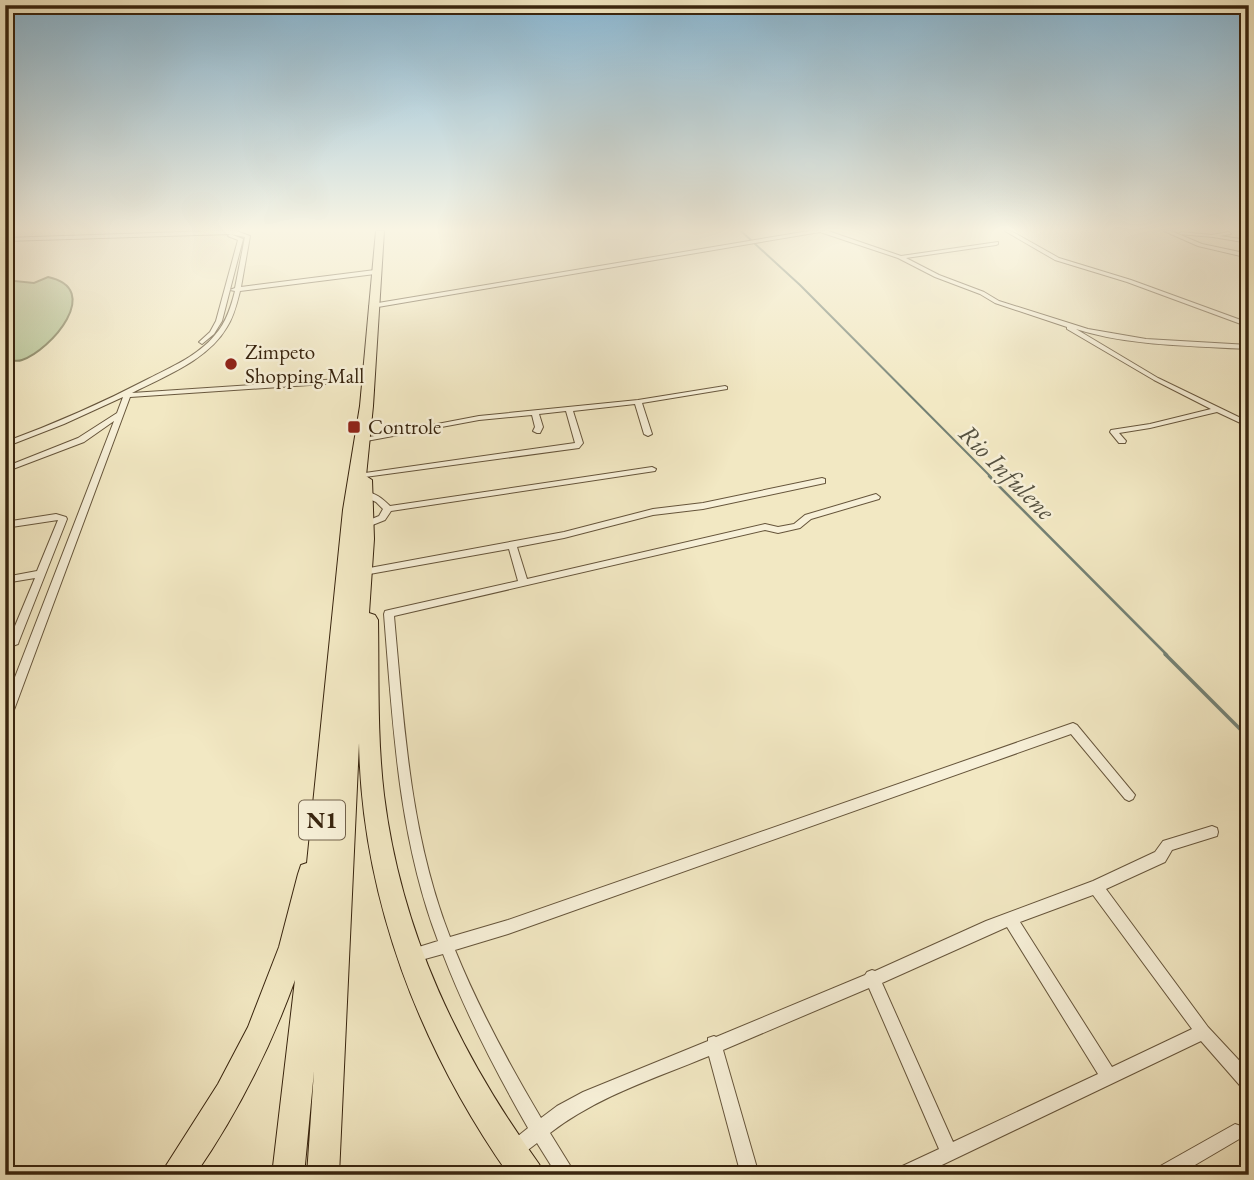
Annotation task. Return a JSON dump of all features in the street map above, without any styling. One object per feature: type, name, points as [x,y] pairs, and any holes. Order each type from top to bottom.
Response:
[{"type":"highway","name":"N1","points":[[323,1175],[332,977],[363,574],[366,494],[363,470],[364,440],[374,286]]},
{"type":"highway","name":"N1","points":[[288,1175],[313,948],[319,845],[351,510],[363,470]]},
{"type":"highway","points":[[363,574],[379,616],[373,793],[388,884],[410,957],[456,1066],[528,1175]]},
{"type":"highway","points":[[176,1175],[240,1078],[266,1020],[292,947],[319,845]]},
{"type":"street","points":[[5,440],[99,402],[174,361],[212,333],[219,321],[227,286]]},
{"type":"street","points":[[226,289],[252,286]]},
{"type":"street","points":[[372,306],[491,286]]},
{"type":"street","points":[[963,286],[997,302],[1099,333],[1146,341],[1249,346]]},
{"type":"street","points":[[1143,286],[1249,325]]},
{"type":"street","points":[[5,446],[96,410],[169,372],[219,335],[229,317],[237,288]]},
{"type":"street","points":[[1063,323],[1136,369],[1249,425]]},
{"type":"street","points":[[125,395],[369,379]]},
{"type":"street","points":[[364,440],[467,419],[638,402],[725,388]]},
{"type":"street","points":[[5,718],[125,395]]},
{"type":"street","points":[[638,402],[648,434]]},
{"type":"street","points":[[363,470],[576,446],[579,443],[569,410]]},
{"type":"street","points":[[1122,441],[1114,432],[1216,410]]},
{"type":"street","points":[[535,413],[539,427],[537,431]]},
{"type":"street","points":[[5,470],[81,440],[118,414]]},
{"type":"street","points":[[365,525],[382,518],[388,509],[652,469]]},
{"type":"street","points":[[363,574],[564,536],[653,512],[715,503],[822,481]]},
{"type":"street","points":[[366,494],[379,500],[388,509]]},
{"type":"street","points":[[567,1175],[513,1086],[445,946],[415,842],[379,616],[765,527],[779,530],[797,526],[808,517],[877,497]]},
{"type":"street","points":[[5,525],[56,517],[63,519],[13,641],[5,645]]},
{"type":"street","points":[[512,545],[523,582]]},
{"type":"street","points":[[5,580],[39,574]]},
{"type":"street","points":[[410,957],[508,927],[1073,728],[1129,795]]},
{"type":"street","points":[[511,1152],[539,1129],[589,1098],[872,977],[910,964],[1010,919],[1096,887],[1160,857],[1168,845],[1212,832]]},
{"type":"street","points":[[1096,887],[1203,1032],[1249,1083]]},
{"type":"street","points":[[1010,919],[1109,1077]]},
{"type":"street","points":[[872,977],[949,1153]]},
{"type":"street","points":[[902,1175],[1203,1032]]},
{"type":"street","points":[[714,1044],[750,1175]]},
{"type":"street","points":[[1161,1175],[1235,1132]]},
{"type":"green space","points":[[5,286],[66,286],[72,294],[72,306],[58,333],[34,354],[20,361],[5,360]]},
{"type":"waterway","name":"Rio Infulene","points":[[801,286],[991,477]]},
{"type":"waterway","name":"Rio Infulene","points":[[989,476],[1167,655]]},
{"type":"waterway","name":"Rio Infulene","points":[[1165,654],[1249,738]]},
{"type":"place","name":"Zimpeto Shopping Mall","points":[[231,364]]},
{"type":"place","name":"Controle","points":[[354,427]]}]
